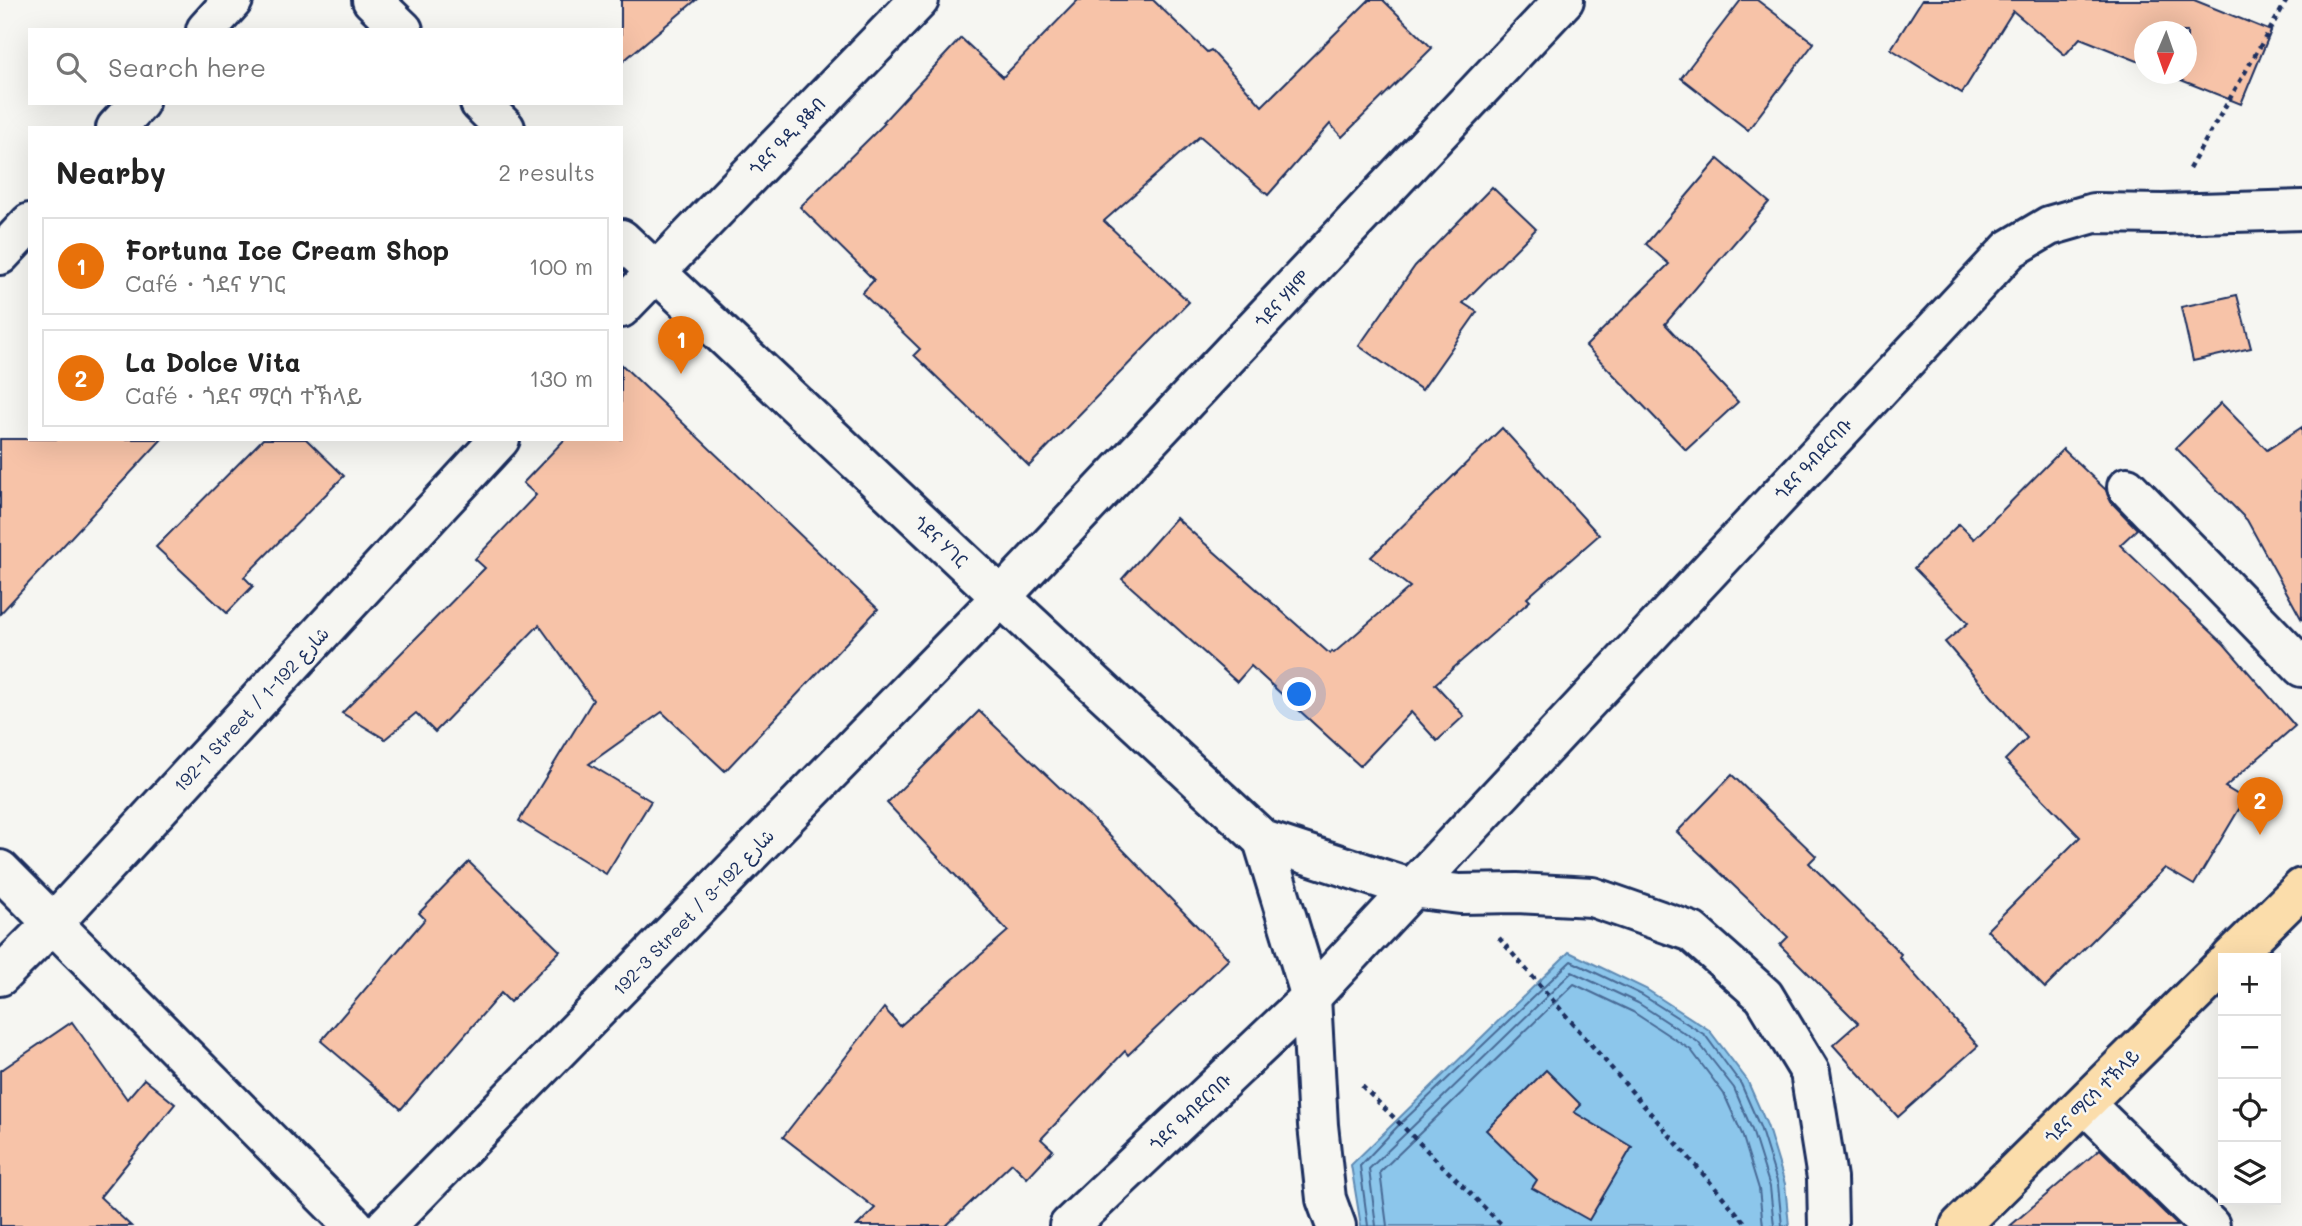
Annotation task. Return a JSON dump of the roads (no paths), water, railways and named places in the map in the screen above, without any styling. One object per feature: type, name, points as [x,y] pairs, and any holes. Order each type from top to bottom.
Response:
[{"type":"main road","points":[[2236,953],[2302,888]]},
{"type":"main road","name":"ጎደና ማርሳ ተኽላይ","points":[[1960,1226],[2218,971]]},
{"type":"street","points":[[208,28],[233,0]]},
{"type":"street","points":[[372,0],[401,28]]},
{"type":"street","name":"ጎደና ዓዲ ያቆብ","points":[[655,272],[919,0]]},
{"type":"street","name":"ጎደና ሃዘሞ","points":[[1000,597],[1564,0]]},
{"type":"street","points":[[118,126],[137,105]]},
{"type":"street","points":[[482,105],[503,126]]},
{"type":"street","name":"ጎደና ዓብደርባቡ","points":[[1069,1226],[1311,997],[2010,249],[2049,226],[2094,213],[2302,210]]},
{"type":"street","points":[[0,255],[28,225]]},
{"type":"street","name":"ጎደና ሃገር","points":[[623,241],[1000,597],[1263,840]]},
{"type":"street","points":[[623,306],[655,272]]},
{"type":"street","name":"192-1 Street / شارع 192-1","points":[[0,976],[53,923],[498,441]]},
{"type":"street","points":[[2127,487],[2302,667]]},
{"type":"street","name":"192-3 Street / شارع 192-3","points":[[386,1226],[1000,597]]},
{"type":"street","points":[[1263,840],[1410,888],[1461,894],[1517,893],[1592,898],[1692,932],[1764,996],[1810,1072],[1827,1178],[1828,1226]]},
{"type":"street","points":[[1263,840],[1311,997],[1318,1125],[1326,1199],[1336,1226]]},
{"type":"street","points":[[0,870],[354,1226]]},
{"type":"street","points":[[2085,1104],[2210,1226]]},
{"type":"water","points":[[1569,952],[1646,989],[1709,1030],[1747,1080],[1767,1125],[1785,1184],[1789,1226],[1361,1226],[1351,1165]]},
{"type":"place","name":"Fortuna Ice Cream Shop","points":[[681,374]]},
{"type":"place","name":"La Dolce Vita","points":[[2260,835]]}]
